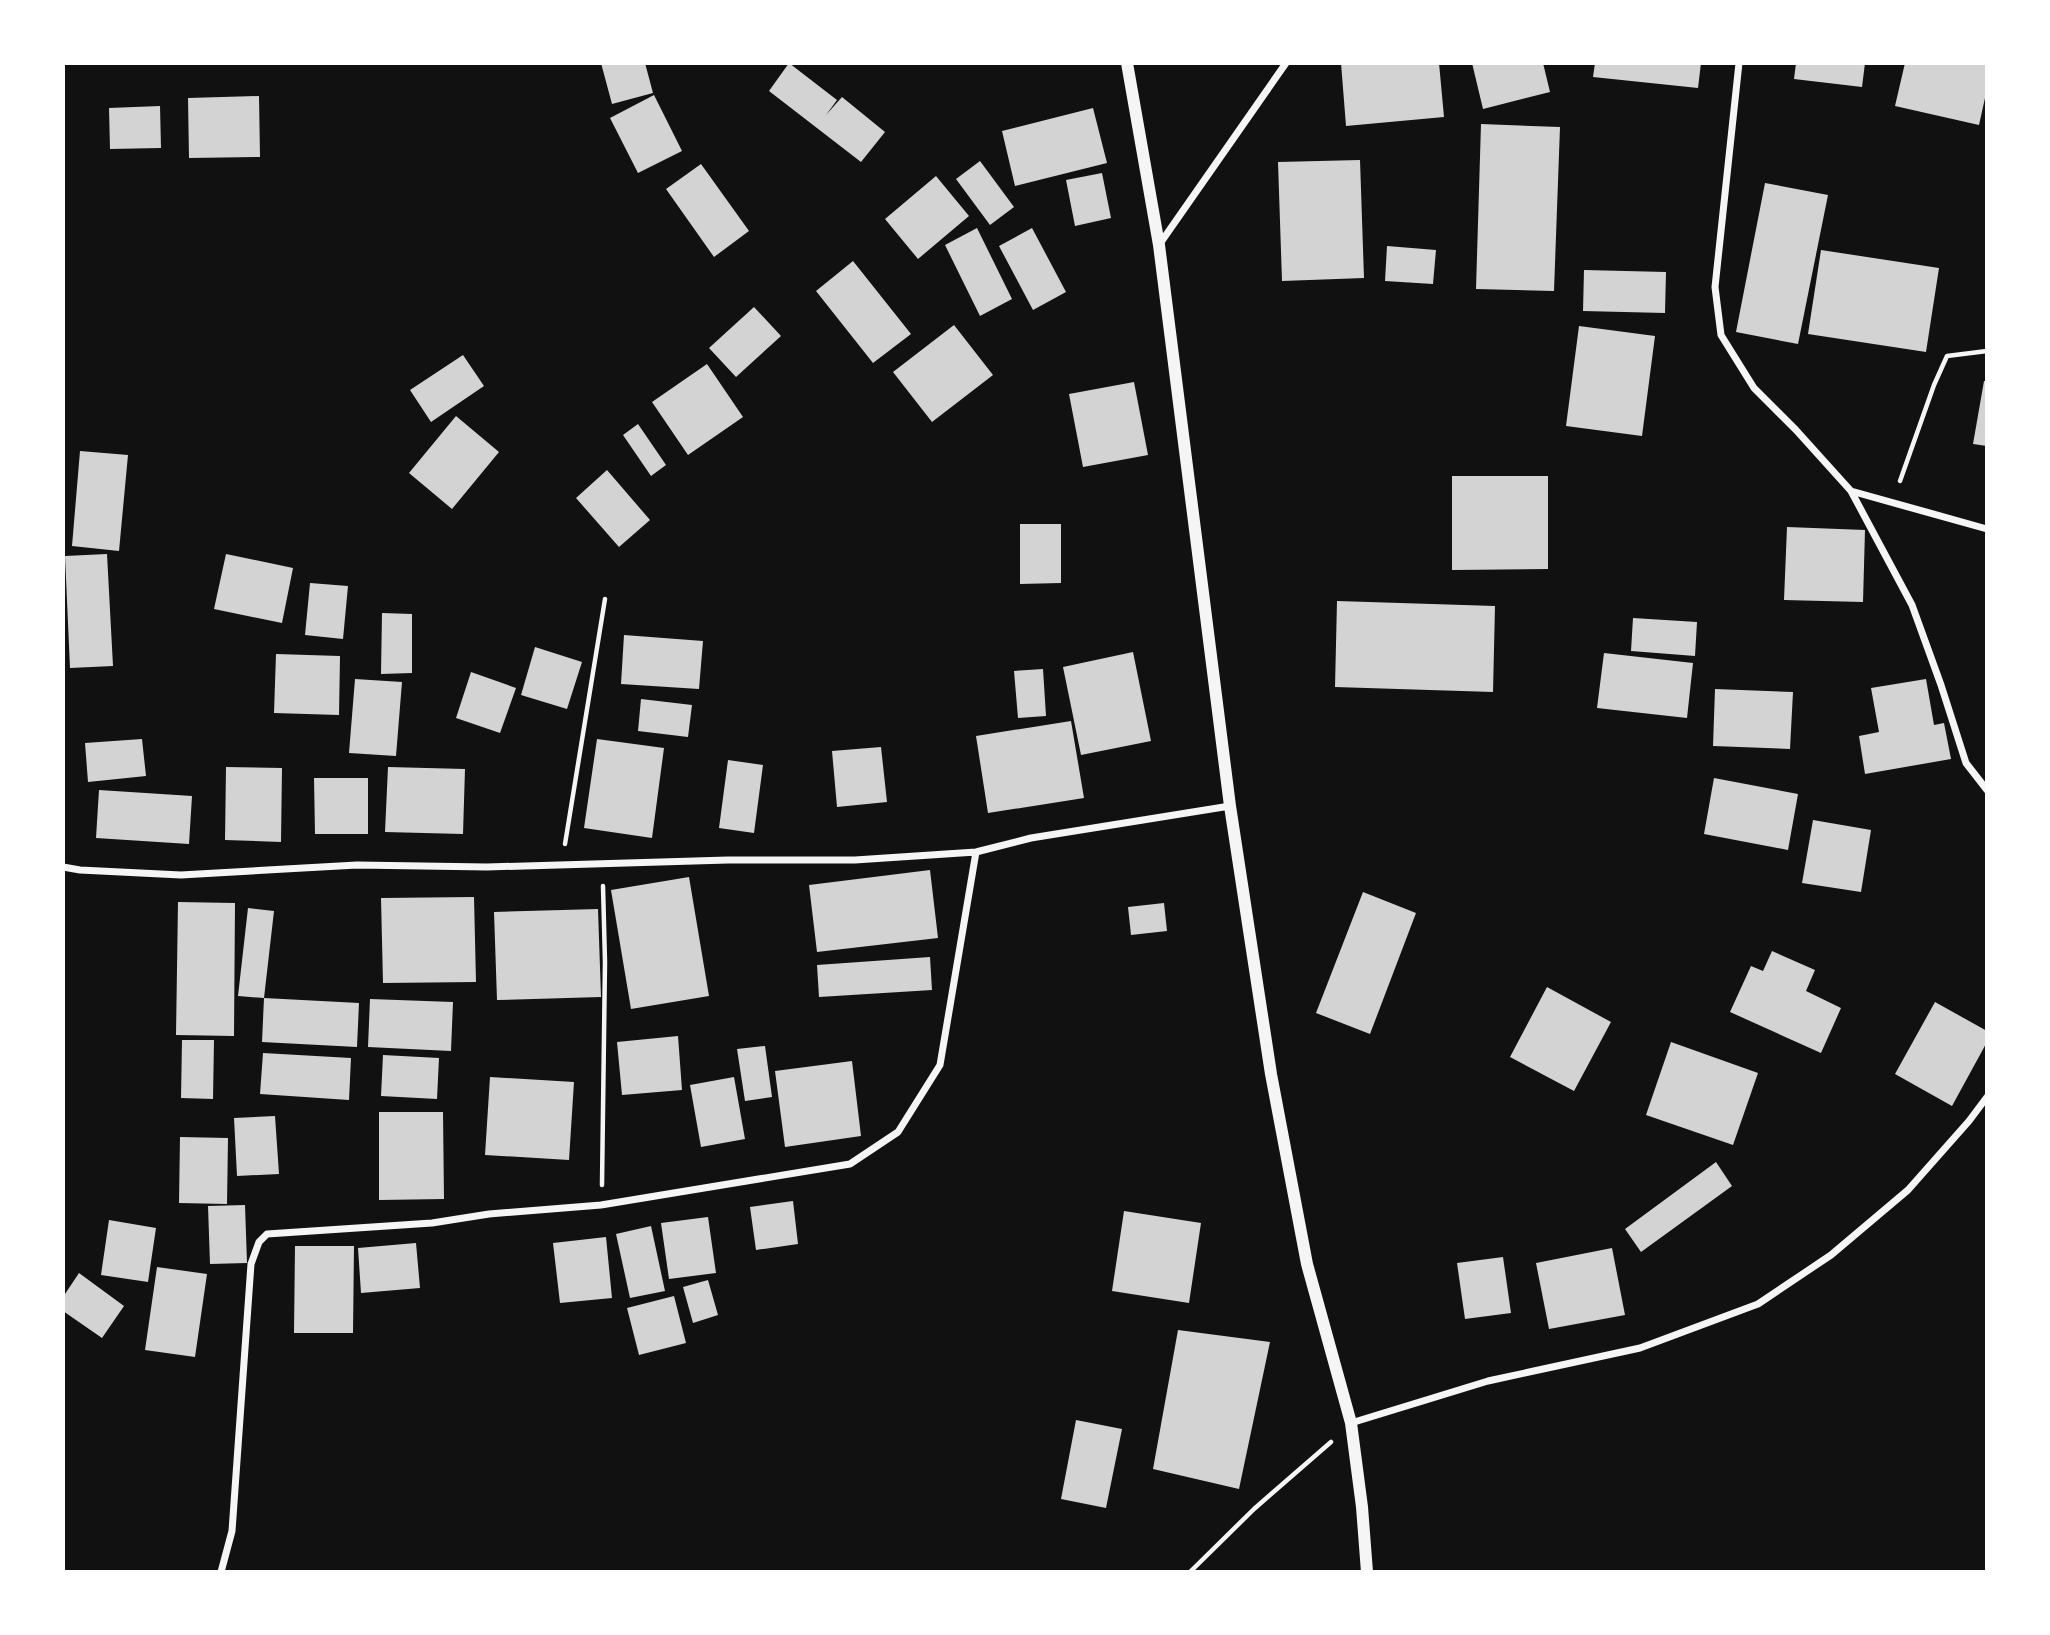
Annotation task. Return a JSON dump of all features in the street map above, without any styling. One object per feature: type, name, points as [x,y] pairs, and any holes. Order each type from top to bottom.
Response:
[{"type":"street","points":[[1126,63],[1159,244],[1230,806],[1271,1074],[1307,1264],[1352,1423],[1367,1572]]},
{"type":"street","points":[[1159,244],[1286,63]]},
{"type":"street","points":[[1739,63],[1715,287],[1721,335],[1754,388],[1851,491],[1912,605],[1966,763],[1987,790]]},
{"type":"street","points":[[1851,491],[1987,528]]},
{"type":"street","points":[[63,867],[181,875],[357,865],[487,867],[728,860],[855,860],[976,852],[1031,838],[1230,806]]},
{"type":"street","points":[[221,1572],[232,1531],[251,1264],[259,1242],[267,1234],[432,1223],[489,1214],[601,1205],[850,1164],[898,1132],[940,1065],[976,852]]},
{"type":"street","points":[[1352,1423],[1488,1381],[1640,1348],[1758,1304],[1832,1255],[1908,1190],[1987,1097]]},
{"type":"path","points":[[1892,502],[1947,356],[1987,351]]},
{"type":"path","points":[[562,866],[605,599]]},
{"type":"path","points":[[601,1205],[604,864]]},
{"type":"path","points":[[1190,1572],[1254,1509],[1352,1423]]},
{"type":"building","points":[[601,63],[645,63],[653,93],[612,104]]},
{"type":"building","points":[[789,63],[837,100],[826,115],[842,97],[885,132],[861,162],[769,91]]},
{"type":"building","points":[[1341,63],[1439,63],[1444,117],[1346,126]]},
{"type":"building","points":[[1472,63],[1543,63],[1550,92],[1483,109]]},
{"type":"building","points":[[1595,63],[1701,63],[1698,88],[1593,77]]},
{"type":"building","points":[[1796,63],[1865,63],[1862,87],[1794,79]]},
{"type":"building","points":[[1905,63],[1987,63],[1987,89],[1979,125],[1895,106]]},
{"type":"building","points":[[654,95],[682,151],[638,173],[610,118]]},
{"type":"building","points":[[259,96],[260,157],[189,158],[188,98]]},
{"type":"building","points":[[160,106],[161,148],[110,149],[109,108]]},
{"type":"building","points":[[1093,108],[1107,163],[1015,186],[1002,131]]},
{"type":"building","points":[[1481,124],[1560,127],[1554,291],[1476,289]]},
{"type":"building","points":[[1360,160],[1364,278],[1282,281],[1278,162]]},
{"type":"building","points":[[980,161],[1014,207],[990,225],[956,179]]},
{"type":"building","points":[[701,164],[749,231],[714,257],[666,189]]},
{"type":"building","points":[[1102,173],[1111,218],[1075,226],[1066,180]]},
{"type":"building","points":[[936,176],[969,216],[918,259],[885,219]]},
{"type":"building","points":[[1765,183],[1828,195],[1798,344],[1736,332]]},
{"type":"building","points":[[977,228],[1012,299],[980,316],[945,245]]},
{"type":"building","points":[[1032,228],[1066,292],[1033,310],[999,246]]},
{"type":"building","points":[[1387,246],[1436,250],[1433,284],[1385,281]]},
{"type":"building","points":[[1821,250],[1939,268],[1926,352],[1808,334]]},
{"type":"building","points":[[853,261],[911,334],[873,363],[816,291]]},
{"type":"building","points":[[1584,270],[1666,272],[1665,313],[1583,311]]},
{"type":"building","points":[[754,307],[781,336],[736,377],[709,348]]},
{"type":"building","points":[[954,325],[993,375],[932,422],[893,372]]},
{"type":"building","points":[[1579,326],[1655,336],[1642,436],[1566,426]]},
{"type":"building","points":[[463,355],[484,386],[431,422],[410,390]]},
{"type":"building","points":[[707,364],[743,417],[688,455],[652,402]]},
{"type":"building","points":[[1984,381],[1987,381],[1987,446],[1973,444]]},
{"type":"building","points":[[1134,382],[1148,455],[1083,467],[1069,394]]},
{"type":"building","points":[[456,416],[499,452],[452,509],[409,473]]},
{"type":"building","points":[[638,424],[666,465],[651,476],[623,435]]},
{"type":"building","points":[[80,451],[128,455],[119,551],[72,546]]},
{"type":"building","points":[[607,470],[650,520],[619,547],[576,498]]},
{"type":"building","points":[[1452,476],[1548,476],[1548,569],[1452,570]]},
{"type":"building","points":[[1020,524],[1061,524],[1061,583],[1020,584]]},
{"type":"building","points":[[1787,527],[1865,530],[1863,602],[1784,600]]},
{"type":"building","points":[[107,554],[113,666],[70,668],[65,556]]},
{"type":"building","points":[[226,554],[293,568],[282,623],[214,609]]},
{"type":"building","points":[[310,583],[348,586],[343,639],[305,635]]},
{"type":"building","points":[[1337,601],[1495,606],[1493,692],[1335,687]]},
{"type":"building","points":[[382,613],[412,614],[412,673],[381,674]]},
{"type":"building","points":[[1633,618],[1697,622],[1695,656],[1631,651]]},
{"type":"building","points":[[624,635],[703,641],[699,689],[621,684]]},
{"type":"building","points":[[535,647],[582,662],[567,709],[521,695]]},
{"type":"building","points":[[1133,652],[1151,741],[1081,755],[1063,667]]},
{"type":"building","points":[[1604,653],[1693,663],[1687,718],[1597,708]]},
{"type":"building","points":[[276,654],[340,656],[339,715],[274,713]]},
{"type":"building","points":[[1043,669],[1046,716],[1018,718],[1014,671]]},
{"type":"building","points":[[471,672],[516,688],[500,733],[456,718]]},
{"type":"building","points":[[355,679],[402,682],[396,756],[349,753]]},
{"type":"building","points":[[1926,679],[1934,725],[1944,723],[1951,759],[1865,774],[1859,736],[1879,732],[1871,688]]},
{"type":"building","points":[[1715,689],[1793,692],[1790,749],[1713,746]]},
{"type":"building","points":[[641,699],[692,705],[688,737],[638,731]]},
{"type":"building","points":[[1071,721],[1084,798],[988,813],[976,736]]},
{"type":"building","points":[[142,739],[146,776],[88,782],[85,743]]},
{"type":"building","points":[[597,739],[664,748],[652,838],[584,828]]},
{"type":"building","points":[[881,747],[887,802],[837,807],[832,751]]},
{"type":"building","points":[[728,760],[763,765],[754,833],[719,828]]},
{"type":"building","points":[[226,767],[282,768],[281,842],[225,840]]},
{"type":"building","points":[[388,767],[465,769],[463,834],[385,832]]},
{"type":"building","points":[[314,778],[368,778],[368,834],[315,834]]},
{"type":"building","points":[[1714,778],[1798,794],[1788,850],[1704,834]]},
{"type":"building","points":[[99,790],[192,796],[189,844],[96,838]]},
{"type":"building","points":[[1813,820],[1871,830],[1861,892],[1802,883]]},
{"type":"building","points":[[930,870],[938,938],[817,952],[809,885]]},
{"type":"building","points":[[689,877],[709,996],[631,1009],[611,890]]},
{"type":"building","points":[[1363,892],[1416,913],[1370,1034],[1316,1013]]},
{"type":"building","points":[[474,897],[476,982],[383,983],[381,898]]},
{"type":"building","points":[[178,902],[235,903],[234,1036],[176,1035]]},
{"type":"building","points":[[1164,903],[1167,931],[1131,935],[1128,907]]},
{"type":"building","points":[[248,908],[274,911],[264,998],[238,996]]},
{"type":"building","points":[[598,909],[601,997],[497,1000],[494,912]]},
{"type":"building","points":[[1772,951],[1815,970],[1806,991],[1841,1008],[1821,1053],[1730,1012],[1751,966],[1763,971]]},
{"type":"building","points":[[930,957],[932,990],[819,997],[817,965]]},
{"type":"building","points":[[1547,987],[1611,1022],[1574,1091],[1510,1057]]},
{"type":"building","points":[[264,998],[359,1003],[357,1047],[262,1042]]},
{"type":"building","points":[[370,999],[453,1002],[451,1051],[368,1047]]},
{"type":"building","points":[[1935,1002],[1987,1031],[1987,1042],[1952,1106],[1895,1074]]},
{"type":"building","points":[[678,1036],[682,1090],[622,1095],[617,1042]]},
{"type":"building","points":[[182,1040],[214,1040],[213,1099],[181,1098]]},
{"type":"building","points":[[1671,1042],[1758,1073],[1733,1145],[1646,1115]]},
{"type":"building","points":[[765,1046],[772,1097],[745,1101],[737,1049]]},
{"type":"building","points":[[263,1053],[351,1058],[349,1100],[260,1094]]},
{"type":"building","points":[[383,1055],[439,1058],[437,1099],[381,1096]]},
{"type":"building","points":[[852,1061],[861,1136],[785,1147],[775,1071]]},
{"type":"building","points":[[490,1077],[574,1082],[569,1160],[485,1155]]},
{"type":"building","points":[[734,1077],[745,1139],[701,1147],[690,1085]]},
{"type":"building","points":[[379,1112],[443,1112],[444,1199],[379,1200]]},
{"type":"building","points":[[275,1116],[279,1174],[237,1176],[234,1118]]},
{"type":"building","points":[[180,1137],[228,1138],[227,1204],[179,1203]]},
{"type":"building","points":[[1716,1162],[1732,1186],[1641,1252],[1625,1229]]},
{"type":"building","points":[[793,1201],[798,1244],[756,1250],[750,1207]]},
{"type":"building","points":[[245,1205],[247,1263],[210,1264],[208,1206]]},
{"type":"building","points":[[1124,1211],[1201,1223],[1189,1303],[1112,1291]]},
{"type":"building","points":[[708,1217],[716,1273],[669,1279],[661,1223]]},
{"type":"building","points":[[109,1220],[156,1228],[148,1282],[101,1275]]},
{"type":"building","points":[[651,1226],[665,1291],[630,1298],[616,1234]]},
{"type":"building","points":[[606,1237],[612,1298],[560,1303],[553,1243]]},
{"type":"building","points":[[416,1243],[420,1288],[361,1293],[358,1248]]},
{"type":"building","points":[[295,1246],[354,1246],[353,1333],[294,1333]]},
{"type":"building","points":[[1612,1248],[1625,1315],[1549,1329],[1536,1263]]},
{"type":"building","points":[[1503,1257],[1511,1313],[1465,1319],[1457,1263]]},
{"type":"building","points":[[157,1267],[207,1274],[195,1357],[145,1350]]},
{"type":"building","points":[[79,1273],[124,1306],[102,1338],[63,1311],[63,1297]]},
{"type":"building","points":[[708,1280],[718,1315],[693,1323],[683,1287]]},
{"type":"building","points":[[674,1296],[686,1343],[639,1355],[627,1308]]},
{"type":"building","points":[[1178,1330],[1270,1342],[1239,1489],[1153,1469]]},
{"type":"building","points":[[1076,1420],[1122,1429],[1106,1508],[1061,1499]]}]
